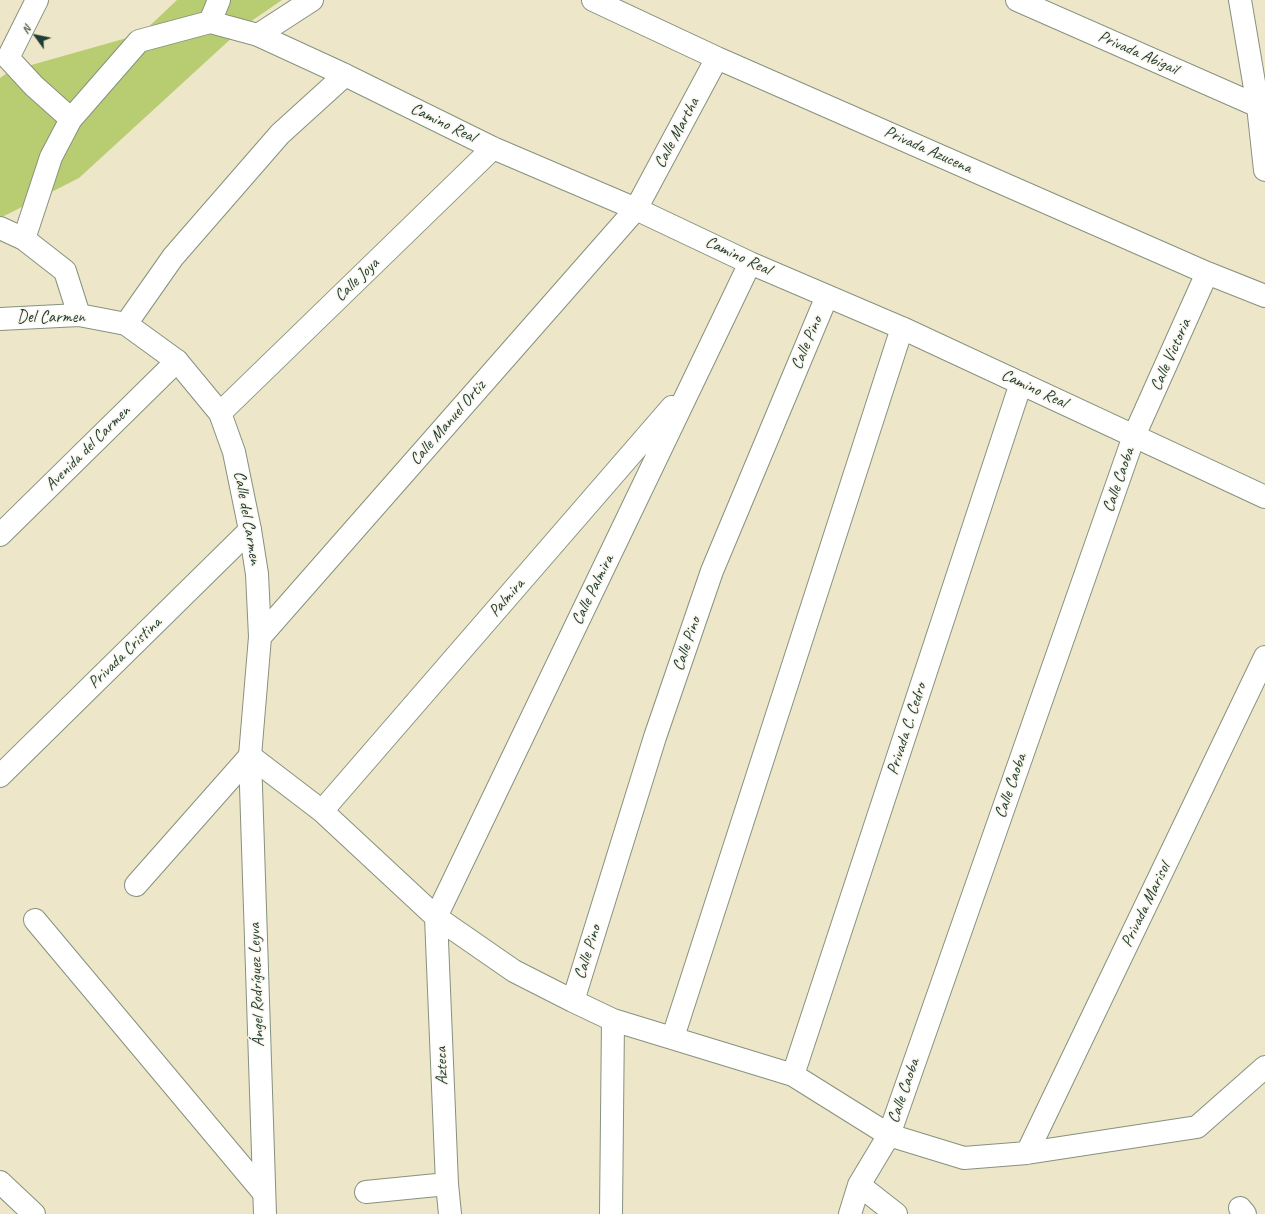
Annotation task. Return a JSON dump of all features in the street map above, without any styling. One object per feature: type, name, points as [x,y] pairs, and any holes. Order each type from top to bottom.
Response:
[{"type":"street","points":[[37,0],[8,58],[34,86],[72,119]]},
{"type":"street","points":[[24,239],[51,157],[72,119],[139,41],[210,22],[219,0]]},
{"type":"street","points":[[258,35],[312,0]]},
{"type":"street","name":"Privada Azucena","points":[[593,0],[717,58],[1207,274],[1265,296]]},
{"type":"street","name":"Privada Abigail","points":[[1018,0],[1258,106]]},
{"type":"street","points":[[1240,0],[1258,106],[1265,170]]},
{"type":"street","name":"Camino Real","points":[[210,22],[258,35],[345,75],[493,148],[636,209],[750,263],[902,328],[1265,496]]},
{"type":"street","name":"Calle Martha","points":[[636,209],[717,58]]},
{"type":"street","points":[[126,324],[173,257],[280,134],[345,75]]},
{"type":"street","name":"Calle Joya","points":[[220,413],[493,148]]},
{"type":"street","name":"Calle Manuel Ortiz","points":[[260,637],[636,209]]},
{"type":"street","points":[[0,228],[24,239],[65,271],[78,315]]},
{"type":"street","name":"Calle Palmira","points":[[436,917],[750,263]]},
{"type":"street","name":"Calle Victoria","points":[[1134,436],[1207,274]]},
{"type":"street","name":"Calle Pino","points":[[573,1002],[655,737],[712,571],[827,296]]},
{"type":"street","name":"Del Carmen","points":[[0,319],[78,315],[126,324]]},
{"type":"street","name":"Calle del Carmen","points":[[126,324],[177,361],[220,413],[234,452],[250,530],[257,574],[260,637],[250,756]]},
{"type":"street","points":[[673,1037],[902,328]]},
{"type":"street","name":"Avenida del Carmen","points":[[0,535],[177,361]]},
{"type":"street","name":"Privada C. Cedro","points":[[793,1075],[1021,383]]},
{"type":"street","name":"Palmira","points":[[322,811],[691,385]]},
{"type":"street","name":"Calle Caoba","points":[[850,1214],[859,1185],[889,1135],[1134,436]]},
{"type":"street","name":"Privada Cristina","points":[[0,776],[250,530]]},
{"type":"street","name":"Privada Marisol","points":[[1027,1153],[1265,657]]},
{"type":"street","points":[[136,885],[250,756],[322,811],[436,917],[514,971],[573,1002],[613,1020],[673,1037],[793,1075],[889,1135],[964,1158],[1027,1153],[1197,1127],[1265,1067]]},
{"type":"street","name":"Ángel Rodríguez Leyva","points":[[250,756],[263,1192],[265,1214]]},
{"type":"street","name":"Azteca","points":[[436,917],[447,1184],[450,1214]]},
{"type":"street","points":[[35,920],[263,1192]]},
{"type":"street","points":[[611,1214],[613,1020]]},
{"type":"street","points":[[0,1182],[34,1214]]},
{"type":"street","points":[[366,1192],[447,1184]]},
{"type":"street","points":[[859,1185],[896,1214]]},
{"type":"green space","points":[[177,0],[282,0],[247,24],[79,178],[0,218],[0,78],[10,71],[141,34]]}]
